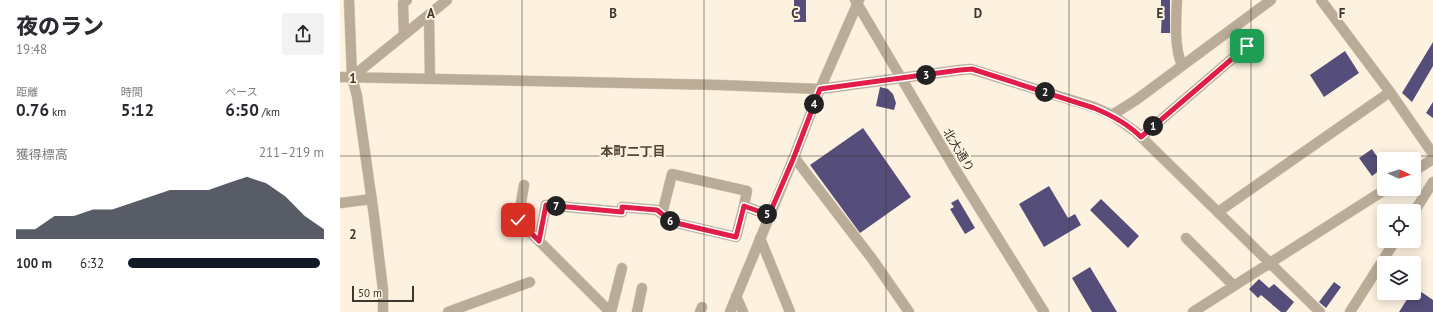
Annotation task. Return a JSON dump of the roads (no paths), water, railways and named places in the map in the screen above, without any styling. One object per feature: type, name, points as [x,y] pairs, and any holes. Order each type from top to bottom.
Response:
[{"type":"street","points":[[349,0],[352,77],[357,96],[372,199],[383,290],[382,312]]},
{"type":"street","points":[[404,35],[403,3],[407,0]]},
{"type":"street","points":[[352,77],[447,0]]},
{"type":"street","points":[[1177,0],[1176,15],[1178,50],[1179,59],[1182,65]]},
{"type":"street","points":[[1112,115],[1271,0]]},
{"type":"street","points":[[1321,0],[1390,92],[1433,154]]},
{"type":"street","points":[[730,312],[857,1]]},
{"type":"street","name":"北大通り","points":[[857,1],[901,79],[1044,312]]},
{"type":"street","points":[[428,16],[430,78]]},
{"type":"street","points":[[1141,137],[1247,46]]},
{"type":"street","points":[[340,77],[720,85],[820,89],[972,69],[1112,115],[1136,132],[1320,312]]},
{"type":"street","points":[[1218,212],[1390,92]]},
{"type":"street","points":[[794,157],[873,260],[908,312]]},
{"type":"street","points":[[1421,167],[1433,159]]},
{"type":"street","points":[[539,241],[546,205],[622,212],[622,207],[657,210],[662,214],[672,222],[736,237],[747,191],[672,174],[662,214]]},
{"type":"street","points":[[1419,204],[1433,182]]},
{"type":"street","points":[[524,185],[518,220],[610,312],[622,268]]},
{"type":"street","points":[[1193,312],[1269,262],[1377,195]]},
{"type":"street","points":[[340,203],[372,199]]},
{"type":"street","points":[[744,206],[769,215]]},
{"type":"street","points":[[760,238],[790,312]]},
{"type":"street","points":[[1186,238],[1234,286]]},
{"type":"street","points":[[1350,312],[1391,248]]},
{"type":"street","points":[[448,312],[530,282]]},
{"type":"street","points":[[637,312],[642,288]]},
{"type":"street","points":[[736,296],[743,312]]},
{"type":"district","name":"本町二丁目","points":[[633,151]]}]
